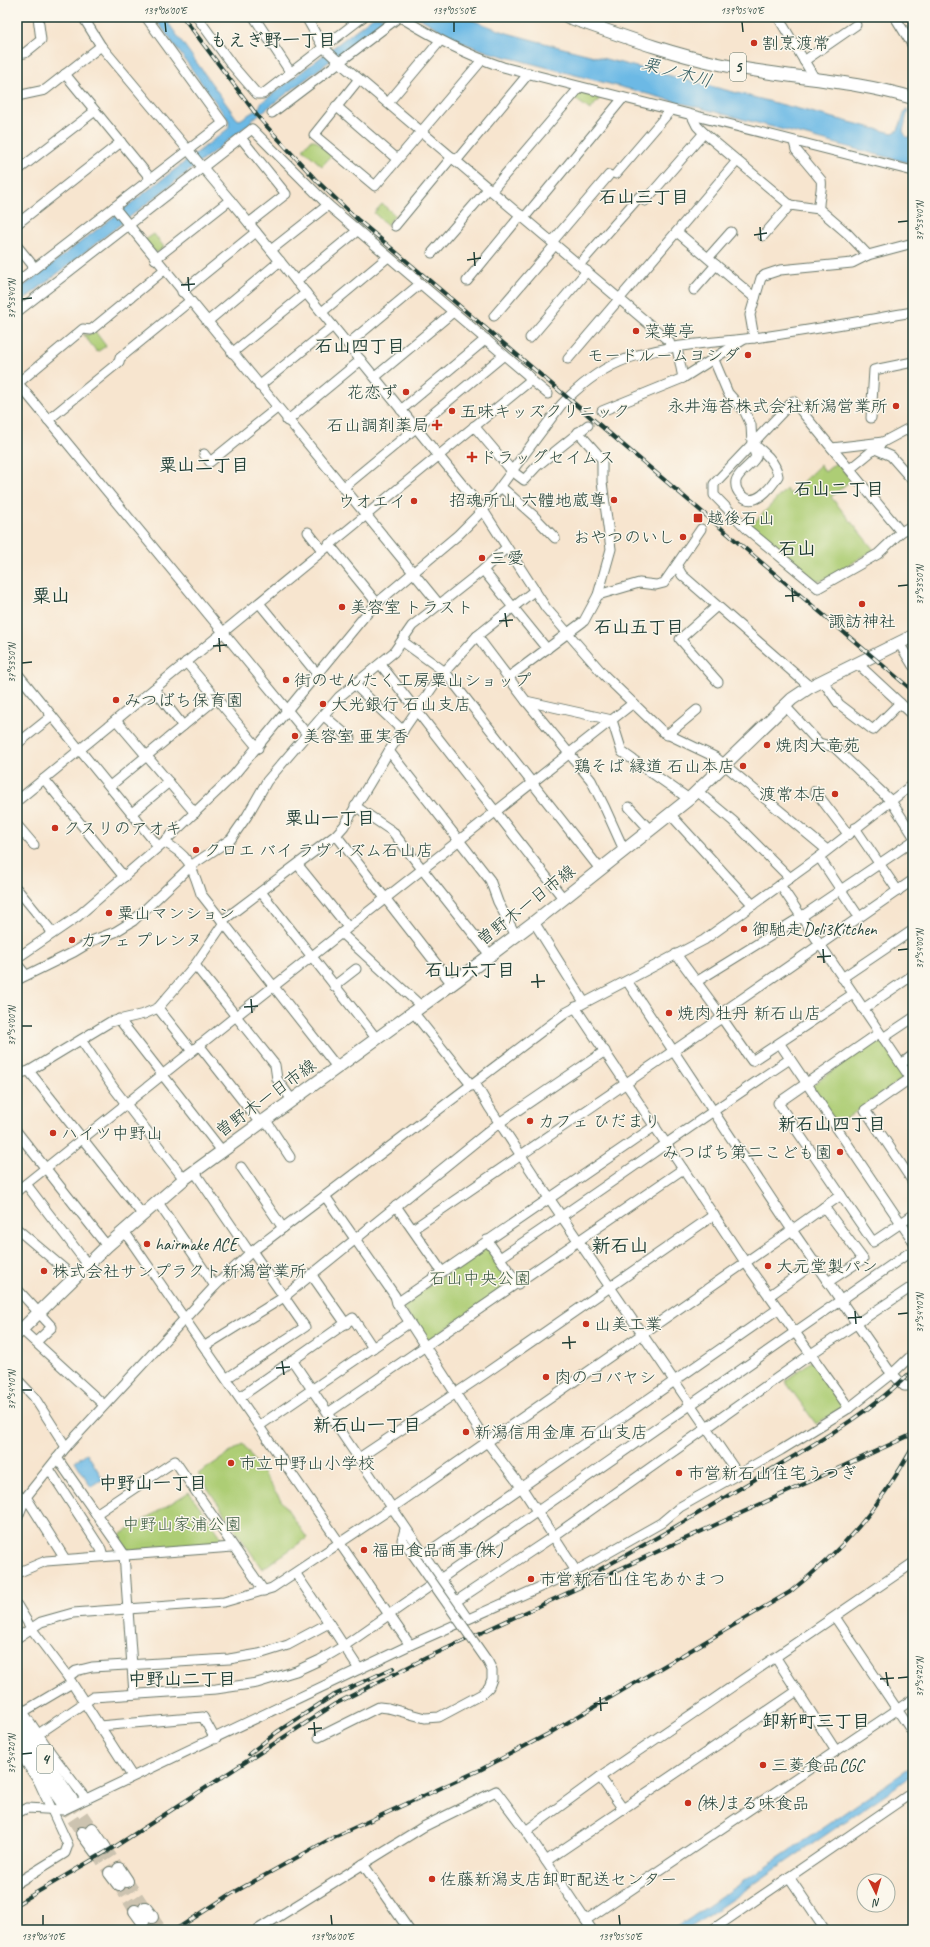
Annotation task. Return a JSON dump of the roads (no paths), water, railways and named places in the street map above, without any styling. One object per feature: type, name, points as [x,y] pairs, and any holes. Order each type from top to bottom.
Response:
[{"type":"main road","name":"5","points":[[568,17],[691,57],[720,64],[880,89],[913,98]]},
{"type":"main road","name":"曽野木一日市線","points":[[19,1332],[107,1246],[142,1214],[189,1175],[452,984],[534,922],[693,795],[785,706],[810,687],[913,636]]},
{"type":"main road","name":"4","points":[[17,1736],[67,1802],[35,1737],[19,1716]]},
{"type":"main road","points":[[87,1831],[100,1850]]},
{"type":"main road","points":[[114,1871],[123,1883]]},
{"type":"street","points":[[17,54],[25,53],[41,40],[38,17]]},
{"type":"street","points":[[83,17],[101,46],[249,223],[483,510],[506,548],[546,608],[569,633],[604,676],[632,704],[667,735],[715,757],[827,850]]},
{"type":"street","points":[[17,282],[115,210],[151,179],[189,153],[223,123],[146,17]]},
{"type":"street","points":[[197,17],[232,65],[257,94],[263,94],[325,49],[363,17]]},
{"type":"street","points":[[254,17],[291,73]]},
{"type":"street","points":[[306,17],[325,49],[358,79],[669,341],[674,348],[683,378]]},
{"type":"street","points":[[272,113],[338,61],[400,17],[440,41],[482,60],[692,116],[913,171]]},
{"type":"street","points":[[778,17],[815,79]]},
{"type":"street","points":[[895,17],[913,46]]},
{"type":"street","points":[[804,61],[856,25]]},
{"type":"street","points":[[388,103],[440,41]]},
{"type":"street","points":[[17,96],[45,90],[101,46]]},
{"type":"street","points":[[358,79],[314,135],[374,186],[482,60]]},
{"type":"street","points":[[395,226],[529,73]]},
{"type":"street","points":[[65,74],[151,179]]},
{"type":"street","points":[[432,253],[580,87]]},
{"type":"street","points":[[467,281],[623,98]]},
{"type":"street","points":[[336,106],[398,159]]},
{"type":"street","points":[[494,316],[613,174],[670,110]]},
{"type":"street","points":[[17,171],[95,111]]},
{"type":"street","points":[[692,116],[697,126],[704,133],[790,205],[819,209],[848,234],[868,254]]},
{"type":"street","points":[[17,312],[127,224],[252,129],[300,179],[357,231],[530,377],[531,380],[548,394]]},
{"type":"street","points":[[579,265],[639,197],[645,201],[704,133]]},
{"type":"street","points":[[242,138],[286,194],[249,223]]},
{"type":"street","points":[[17,224],[121,142]]},
{"type":"street","points":[[794,142],[796,150],[821,180],[822,186],[818,198],[819,209]]},
{"type":"street","points":[[568,359],[737,161]]},
{"type":"street","points":[[156,259],[230,200]]},
{"type":"street","points":[[271,250],[328,205]]},
{"type":"street","points":[[763,236],[790,205]]},
{"type":"street","points":[[115,210],[439,604]]},
{"type":"street","points":[[296,281],[357,231]]},
{"type":"street","points":[[182,292],[256,232]]},
{"type":"street","points":[[677,232],[755,298]]},
{"type":"street","points":[[708,258],[731,232]]},
{"type":"street","points":[[750,338],[750,315],[761,278],[765,275],[780,270],[852,263],[868,254],[913,243]]},
{"type":"street","points":[[17,246],[35,268]]},
{"type":"street","points":[[322,312],[388,257]]},
{"type":"street","points":[[207,322],[280,261]]},
{"type":"street","points":[[694,290],[716,265]]},
{"type":"street","points":[[164,270],[90,330],[83,329],[19,387],[48,420],[287,712],[307,734]]},
{"type":"street","points":[[530,338],[587,271]]},
{"type":"street","points":[[348,344],[420,284]]},
{"type":"street","points":[[232,353],[306,293]]},
{"type":"street","points":[[48,420],[119,362],[120,358],[190,301]]},
{"type":"street","points":[[375,377],[453,312]]},
{"type":"street","points":[[17,958],[77,917],[161,844],[243,767],[318,675],[347,636],[377,603],[458,535],[483,510],[561,405],[577,389],[595,375],[619,362],[645,353],[913,312]]},
{"type":"street","points":[[259,386],[333,326]]},
{"type":"street","points":[[602,411],[683,378],[750,338]]},
{"type":"street","points":[[402,410],[486,340]]},
{"type":"street","points":[[343,488],[504,356]]},
{"type":"street","points":[[287,421],[361,360]]},
{"type":"street","points":[[714,360],[728,393],[745,412],[751,425],[752,444],[756,453],[754,461]]},
{"type":"street","points":[[871,418],[874,370],[913,362]]},
{"type":"street","points":[[17,801],[531,380]]},
{"type":"street","points":[[901,532],[793,402],[714,484],[714,495],[748,530],[818,588],[878,554],[901,532],[913,525]]},
{"type":"street","points":[[204,454],[210,462],[277,408]]},
{"type":"street","points":[[474,426],[512,471],[524,480],[537,466],[588,425]]},
{"type":"street","points":[[850,469],[883,442],[913,426]]},
{"type":"street","points":[[509,678],[584,621],[598,595],[611,548],[602,482],[602,459],[578,432]]},
{"type":"street","points":[[832,448],[883,442]]},
{"type":"street","points":[[752,444],[760,448],[776,467],[778,476],[758,499],[752,501],[744,498],[738,492],[736,486],[737,478],[754,461],[761,458],[770,460]]},
{"type":"street","points":[[875,449],[891,456],[913,481]]},
{"type":"street","points":[[501,487],[534,516],[555,538]]},
{"type":"street","points":[[598,595],[639,583],[660,585],[664,583],[672,569],[677,566],[701,529]]},
{"type":"street","points":[[308,532],[326,547],[377,603]]},
{"type":"street","points":[[17,980],[74,952],[94,940],[115,932],[133,921],[192,865],[231,839],[248,816],[267,781],[339,697],[381,665],[394,652],[412,626],[483,570],[506,548]]},
{"type":"street","points":[[677,566],[682,575],[810,687]]},
{"type":"street","points":[[483,570],[547,649]]},
{"type":"street","points":[[17,1074],[29,1071],[110,1022],[144,1014],[158,1008],[195,966],[223,923],[336,835],[344,826],[389,751],[445,672],[477,636],[535,590]]},
{"type":"street","points":[[259,603],[318,675]]},
{"type":"street","points":[[717,606],[680,639],[718,682]]},
{"type":"street","points":[[477,636],[526,701],[590,780],[599,794],[624,850]]},
{"type":"street","points":[[402,641],[445,672],[600,869]]},
{"type":"street","points":[[899,643],[913,666]]},
{"type":"street","points":[[186,662],[258,748]]},
{"type":"street","points":[[858,664],[913,715]]},
{"type":"street","points":[[381,665],[563,898]]},
{"type":"street","points":[[17,673],[132,813],[161,844],[179,850],[192,865],[200,894],[272,987],[337,1067]]},
{"type":"street","points":[[823,681],[839,704],[873,730],[900,703]]},
{"type":"street","points":[[17,688],[24,682]]},
{"type":"street","points":[[355,685],[403,731]]},
{"type":"street","points":[[154,689],[183,726]]},
{"type":"street","points":[[110,786],[217,698]]},
{"type":"street","points":[[526,701],[612,720]]},
{"type":"street","points":[[17,1191],[162,1074],[632,704]]},
{"type":"street","points":[[785,706],[819,743],[834,747],[891,801],[913,835]]},
{"type":"street","points":[[667,735],[697,710]]},
{"type":"street","points":[[17,744],[52,716]]},
{"type":"street","points":[[324,716],[350,738]]},
{"type":"street","points":[[116,720],[195,813]]},
{"type":"street","points":[[612,720],[622,752],[733,821],[790,878]]},
{"type":"street","points":[[389,751],[490,880],[498,902],[516,936]]},
{"type":"street","points":[[44,779],[124,877]]},
{"type":"street","points":[[132,813],[169,782]]},
{"type":"street","points":[[17,1519],[22,1497],[49,1469],[66,1447],[104,1405],[215,1286],[251,1252],[575,1007],[704,940],[819,857],[913,784]]},
{"type":"street","points":[[815,791],[880,864],[898,891]]},
{"type":"street","points":[[355,806],[392,831],[490,955]]},
{"type":"street","points":[[629,807],[650,830]]},
{"type":"street","points":[[670,814],[753,905]]},
{"type":"street","points":[[17,824],[34,845]]},
{"type":"street","points":[[336,835],[452,984]]},
{"type":"street","points":[[696,982],[801,918],[913,840]]},
{"type":"street","points":[[819,857],[859,917]]},
{"type":"street","points":[[298,865],[345,930],[417,1009],[473,1084],[642,1335],[738,1474]]},
{"type":"street","points":[[413,1229],[627,1082],[820,944],[913,880]]},
{"type":"street","points":[[780,885],[912,1080],[865,1110],[913,1182]]},
{"type":"street","points":[[17,889],[53,933]]},
{"type":"street","points":[[261,892],[376,1038]]},
{"type":"street","points":[[534,922],[584,1002]]},
{"type":"street","points":[[842,978],[913,930]]},
{"type":"street","points":[[676,954],[752,1061],[780,1044],[853,994]]},
{"type":"street","points":[[17,964],[26,975]]},
{"type":"street","points":[[195,966],[275,1065],[277,1080],[292,1100]]},
{"type":"street","points":[[334,986],[356,969]]},
{"type":"street","points":[[864,1009],[913,976]]},
{"type":"street","points":[[627,980],[674,1049],[792,1230],[816,1262],[828,1282],[892,1374],[904,1386],[913,1386]]},
{"type":"street","points":[[575,1007],[627,1082],[683,1169],[769,1296],[849,1408]]},
{"type":"street","points":[[158,1008],[263,1121],[290,1157]]},
{"type":"street","points":[[913,1018],[881,1036],[778,1103],[874,1242],[913,1215]]},
{"type":"street","points":[[119,1019],[222,1151]]},
{"type":"street","points":[[81,1040],[126,1104],[189,1175],[251,1252],[304,1326],[227,1378]]},
{"type":"street","points":[[780,1044],[913,1241]]},
{"type":"street","points":[[205,1346],[284,1297],[500,1123],[605,1051]]},
{"type":"street","points":[[901,1064],[913,1056]]},
{"type":"street","points":[[500,1258],[562,1217],[713,1110],[790,1059]]},
{"type":"street","points":[[29,1071],[142,1214]]},
{"type":"street","points":[[397,1303],[655,1126]]},
{"type":"street","points":[[17,1132],[107,1246]]},
{"type":"street","points":[[241,1167],[283,1228]]},
{"type":"street","points":[[328,1413],[518,1284],[683,1169]]},
{"type":"street","points":[[26,1184],[88,1265]]},
{"type":"street","points":[[17,1638],[41,1622],[74,1613],[224,1602],[264,1591],[296,1574],[642,1335],[841,1195]]},
{"type":"street","points":[[326,1196],[395,1296],[397,1303],[409,1323],[455,1394],[487,1442],[522,1488],[576,1571]]},
{"type":"street","points":[[157,1202],[215,1286]]},
{"type":"street","points":[[396,1206],[442,1272]]},
{"type":"street","points":[[824,1207],[863,1259],[828,1282]]},
{"type":"street","points":[[359,1458],[455,1394],[714,1215]]},
{"type":"street","points":[[17,1229],[75,1278]]},
{"type":"street","points":[[124,1231],[205,1346],[410,1645]]},
{"type":"street","points":[[487,1240],[518,1284]]},
{"type":"street","points":[[86,1799],[35,1737],[93,1697],[216,1689],[257,1683],[296,1671],[320,1660],[344,1646],[913,1250]]},
{"type":"street","points":[[769,1296],[816,1262]]},
{"type":"street","points":[[311,1274],[346,1324]]},
{"type":"street","points":[[455,1602],[554,1536],[811,1354],[913,1286]]},
{"type":"street","points":[[17,1289],[52,1327],[36,1342]]},
{"type":"street","points":[[424,1555],[778,1309]]},
{"type":"street","points":[[240,1397],[353,1318],[373,1348]]},
{"type":"street","points":[[259,1426],[409,1323]]},
{"type":"street","points":[[19,1332],[36,1342],[104,1405]]},
{"type":"street","points":[[17,1814],[27,1808],[63,1810],[410,1645],[576,1571],[661,1523],[680,1507],[849,1408],[892,1374],[913,1354]]},
{"type":"street","points":[[292,1360],[439,1579],[468,1618]]},
{"type":"street","points":[[17,1379],[34,1397],[66,1447]]},
{"type":"street","points":[[57,1458],[124,1554],[134,1694]]},
{"type":"street","points":[[96,1514],[175,1461],[264,1591]]},
{"type":"street","points":[[49,1469],[101,1550],[103,1556]]},
{"type":"street","points":[[22,1497],[65,1559]]},
{"type":"street","points":[[319,1737],[379,1707],[435,1719],[482,1694],[492,1679],[492,1670],[488,1662],[402,1540],[406,1529]]},
{"type":"street","points":[[17,1573],[46,1561],[233,1547]]},
{"type":"street","points":[[526,1831],[600,1777],[912,1566]]},
{"type":"street","points":[[296,1574],[359,1669]]},
{"type":"street","points":[[17,1605],[31,1628],[70,1680],[84,1704],[132,1776]]},
{"type":"street","points":[[835,1617],[913,1733]]},
{"type":"street","points":[[17,1703],[19,1716],[70,1680],[76,1671],[92,1668],[229,1659],[259,1654],[288,1645],[329,1624]]},
{"type":"street","points":[[776,1658],[836,1751]]},
{"type":"street","points":[[546,1862],[797,1691]]},
{"type":"street","points":[[586,1920],[913,1699]]},
{"type":"street","points":[[99,1726],[203,1717],[215,1738]]},
{"type":"street","points":[[17,1749],[21,1762],[39,1782],[68,1845],[65,1853],[17,1883]]},
{"type":"street","points":[[600,1777],[623,1809]]},
{"type":"street","points":[[257,1930],[423,1827],[496,1791],[526,1831],[592,1930]]},
{"type":"street","points":[[712,1930],[913,1792]]},
{"type":"street","points":[[364,1864],[409,1930]]},
{"type":"street","points":[[789,1877],[825,1930]]},
{"type":"water","points":[[154,17],[164,17],[237,119],[240,120],[259,108],[261,103],[373,17],[388,17],[253,119],[249,124],[17,305],[17,291],[229,128],[229,121]]},
{"type":"water","points":[[418,17],[464,17],[507,33],[893,133],[898,130],[906,109],[908,110],[903,131],[906,137],[913,138],[913,164],[488,52],[461,42]]},
{"type":"water","points":[[87,1453],[103,1479],[91,1487],[75,1461]]},
{"type":"water","points":[[913,1766],[913,1775],[687,1930],[673,1930]]},
{"type":"tunnel","points":[[72,1800],[92,1829]]},
{"type":"tunnel","points":[[63,1804],[82,1833]]},
{"type":"tunnel","points":[[105,1848],[119,1869]]},
{"type":"tunnel","points":[[96,1852],[110,1873]]},
{"type":"tunnel","points":[[127,1881],[145,1908]]},
{"type":"tunnel","points":[[119,1885],[135,1911]]},
{"type":"tunnel","points":[[152,1917],[161,1930]]},
{"type":"railway","points":[[183,17],[259,118],[317,181],[357,219],[913,691]]},
{"type":"railway","points":[[576,1582],[620,1559],[813,1445],[855,1418],[895,1387],[913,1370]]},
{"type":"railway","points":[[17,1904],[116,1846],[335,1704],[426,1658],[913,1434]]},
{"type":"railway","points":[[175,1930],[231,1894],[334,1837],[480,1770],[548,1734],[790,1592],[828,1560],[859,1526],[887,1490],[913,1447]]},
{"type":"railway","points":[[249,1754],[277,1732],[332,1696],[393,1668]]},
{"type":"place","name":"割烹渡常","points":[[754,43]]},
{"type":"place","name":"菜菓亭","points":[[636,331]]},
{"type":"place","name":"モードルームヨシダ","points":[[748,355]]},
{"type":"place","name":"花恋ず","points":[[406,392]]},
{"type":"place","name":"永井海苔株式会社新潟営業所","points":[[896,406]]},
{"type":"place","name":"五味キッズクリニック","points":[[452,411]]},
{"type":"place","name":"石山調剤薬局","points":[[437,425]]},
{"type":"place","name":"ドラッグセイムス","points":[[472,457]]},
{"type":"place","name":"招魂所山 六體地蔵尊","points":[[614,500]]},
{"type":"place","name":"ウオエイ","points":[[414,501]]},
{"type":"place","name":"越後石山","points":[[698,518]]},
{"type":"place","name":"おやつのいし","points":[[683,537]]},
{"type":"place","name":"三愛","points":[[482,558]]},
{"type":"place","name":"諏訪神社","points":[[862,604]]},
{"type":"place","name":"美容室 トラスト","points":[[342,607]]},
{"type":"place","name":"街のせんたく工房粟山ショップ","points":[[286,680]]},
{"type":"place","name":"みつばち保育園","points":[[116,700]]},
{"type":"place","name":"大光銀行 石山支店","points":[[323,704]]},
{"type":"place","name":"美容室 亜実香","points":[[295,736]]},
{"type":"place","name":"焼肉大竜苑","points":[[767,745]]},
{"type":"place","name":"鶏そば 縁道 石山本店","points":[[743,766]]},
{"type":"place","name":"渡常本店","points":[[835,794]]},
{"type":"place","name":"クスリのアオキ","points":[[55,828]]},
{"type":"place","name":"クロエ バイ ラヴィズム石山店","points":[[196,850]]},
{"type":"place","name":"粟山マンション","points":[[109,913]]},
{"type":"place","name":"御馳走Deli3Kitchen","points":[[744,929]]},
{"type":"place","name":"カフェ プレンヌ","points":[[72,940]]},
{"type":"place","name":"焼肉 牡丹 新石山店","points":[[669,1013]]},
{"type":"place","name":"カフェ ひだまり","points":[[530,1121]]},
{"type":"place","name":"ハイツ中野山","points":[[53,1133]]},
{"type":"place","name":"みつばち第二こども園","points":[[840,1152]]},
{"type":"place","name":"hairmake ACE","points":[[147,1244]]},
{"type":"place","name":"大元堂製パン","points":[[768,1266]]},
{"type":"place","name":"株式会社サンプラクト新潟営業所","points":[[44,1271]]},
{"type":"place","name":"山美工業","points":[[586,1324]]},
{"type":"place","name":"肉のコバヤシ","points":[[546,1377]]},
{"type":"place","name":"新潟信用金庫 石山支店","points":[[466,1432]]},
{"type":"place","name":"市立中野山小学校","points":[[231,1463]]},
{"type":"place","name":"市営新石山住宅うつぎ","points":[[679,1473]]},
{"type":"place","name":"福田食品商事(株)","points":[[364,1550]]},
{"type":"place","name":"市営新石山住宅あかまつ","points":[[531,1579]]},
{"type":"place","name":"三菱食品CGC","points":[[763,1765]]},
{"type":"place","name":"(株)まる味食品","points":[[688,1803]]},
{"type":"place","name":"佐藤新潟支店卸町配送センター","points":[[432,1879]]},
{"type":"district","name":"もえぎ野一丁目","points":[[273,40]]},
{"type":"district","name":"石山三丁目","points":[[644,197]]},
{"type":"district","name":"石山四丁目","points":[[360,346]]},
{"type":"district","name":"粟山二丁目","points":[[204,465]]},
{"type":"district","name":"石山二丁目","points":[[839,489]]},
{"type":"district","name":"石山","points":[[797,549]]},
{"type":"district","name":"粟山","points":[[51,596]]},
{"type":"district","name":"石山五丁目","points":[[639,627]]},
{"type":"district","name":"粟山一丁目","points":[[330,818]]},
{"type":"district","name":"石山六丁目","points":[[470,970]]},
{"type":"district","name":"新石山四丁目","points":[[832,1124]]},
{"type":"district","name":"新石山","points":[[620,1246]]},
{"type":"district","name":"新石山一丁目","points":[[367,1425]]},
{"type":"district","name":"中野山一丁目","points":[[153,1483]]},
{"type":"district","name":"中野山二丁目","points":[[182,1679]]},
{"type":"district","name":"卸新町三丁目","points":[[816,1721]]},
{"type":"water label","name":"栗ノ木川","points":[[677,72]]},
{"type":"park label","name":"石山中央公園","points":[[480,1278]]},
{"type":"park label","name":"中野山家浦公園","points":[[182,1524]]}]
